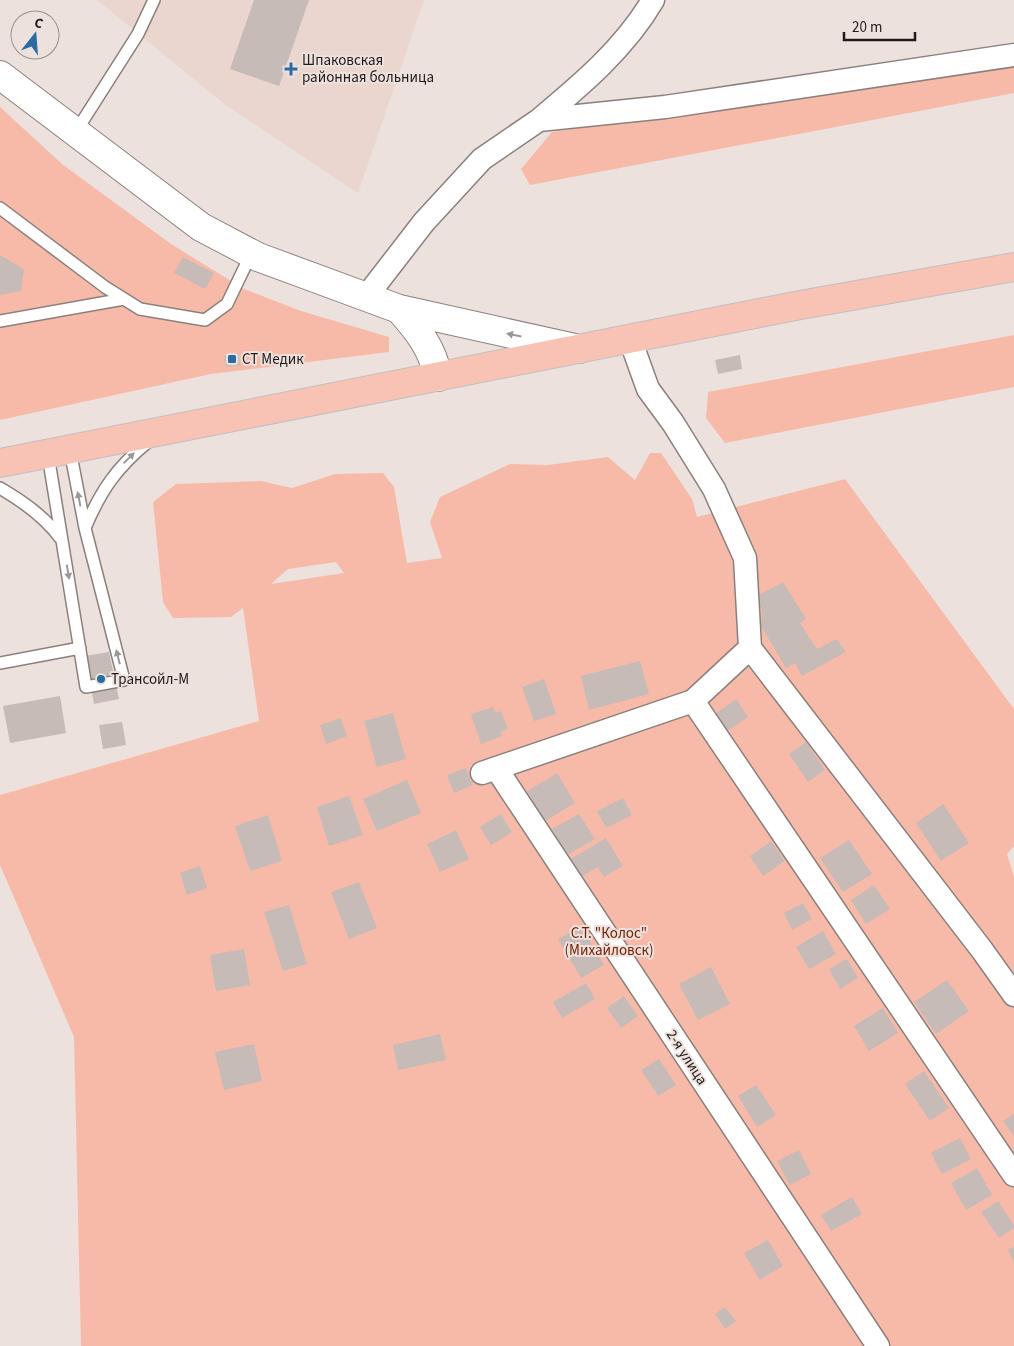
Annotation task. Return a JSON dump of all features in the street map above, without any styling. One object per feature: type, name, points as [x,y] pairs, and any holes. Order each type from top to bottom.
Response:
[{"type":"main road","points":[[0,463],[795,306],[1014,267]]},
{"type":"street","points":[[366,296],[424,222],[482,159],[539,120],[593,75],[646,13],[653,0]]},
{"type":"street","points":[[539,120],[665,107],[1014,55]]},
{"type":"street","points":[[0,75],[201,227],[251,254],[399,309],[579,349]]},
{"type":"street","points":[[399,309],[419,331],[429,348],[438,377]]},
{"type":"street","points":[[630,339],[648,389],[673,423],[714,489],[745,558],[750,648],[982,950],[1014,995]]},
{"type":"street","points":[[750,648],[693,701],[1014,1175]]},
{"type":"street","name":"2-я улица","points":[[693,701],[489,770],[878,1346]]},
{"type":"lane","points":[[75,133],[138,34],[154,0]]},
{"type":"lane","points":[[0,208],[140,309],[205,320],[227,304],[251,254]]},
{"type":"lane","points":[[0,321],[124,299]]},
{"type":"lane","points":[[85,528],[98,497],[116,472],[160,432]]},
{"type":"lane","points":[[59,452],[85,528],[124,680],[86,687],[62,541],[59,452]]},
{"type":"lane","points":[[0,488],[30,507],[50,524],[62,541]]},
{"type":"lane","points":[[0,663],[80,648]]},
{"type":"shaded area","name":"Шпаковская районная больница","points":[[97,0],[424,0],[358,193],[223,103]]},
{"type":"green space","points":[[1014,61],[1014,93],[530,185],[521,169],[552,132]]},
{"type":"green space","points":[[0,107],[62,164],[171,244],[244,289],[301,311],[389,337],[389,352],[211,374],[0,420]]},
{"type":"green space","points":[[1014,335],[1014,387],[725,443],[706,418],[708,392]]},
{"type":"green space","name":"С.Т. \"Колос\" (Михайловск)","points":[[650,453],[661,453],[692,499],[697,517],[845,479],[1014,709],[1014,846],[1007,854],[1014,877],[1014,1346],[81,1346],[74,1037],[0,865],[0,795],[259,721],[243,608],[231,617],[173,618],[163,602],[153,502],[176,484],[261,481],[292,488],[335,474],[383,473],[394,487],[407,563],[442,558],[430,522],[440,497],[510,464],[548,465],[608,457],[635,480]],"holes":[[[336,562],[344,573],[271,584],[288,569]]]},
{"type":"building","points":[[254,0],[309,0],[279,86],[230,69]]},
{"type":"building","points":[[0,255],[24,269],[21,291],[0,295]]},
{"type":"building","points":[[183,257],[214,273],[205,289],[174,273]]},
{"type":"building","points":[[238,353],[240,365],[226,367],[224,356]]},
{"type":"building","points":[[740,355],[742,369],[718,374],[715,360]]},
{"type":"building","points":[[783,582],[806,619],[800,623],[817,649],[837,639],[846,652],[802,676],[795,663],[786,668],[761,626],[762,610],[755,597]]},
{"type":"building","points":[[109,652],[119,699],[94,704],[85,656]]},
{"type":"building","points":[[640,661],[649,694],[589,710],[581,676]]},
{"type":"building","points":[[544,679],[556,714],[534,721],[522,687]]},
{"type":"building","points":[[60,696],[66,733],[10,743],[3,706]]},
{"type":"building","points":[[736,699],[748,717],[727,731],[715,714]]},
{"type":"building","points":[[493,707],[495,713],[501,711],[508,729],[501,732],[502,736],[481,744],[471,714]]},
{"type":"building","points":[[393,713],[406,759],[377,767],[364,721]]},
{"type":"building","points":[[341,718],[347,736],[326,744],[320,725]]},
{"type":"building","points":[[122,722],[126,745],[103,749],[99,725]]},
{"type":"building","points":[[806,742],[825,770],[808,782],[789,754]]},
{"type":"building","points":[[466,768],[473,785],[454,793],[447,775]]},
{"type":"building","points":[[557,773],[575,803],[545,821],[527,791]]},
{"type":"building","points":[[407,780],[421,813],[377,831],[363,799]]},
{"type":"building","points":[[349,796],[363,835],[329,846],[317,807]]},
{"type":"building","points":[[623,798],[632,815],[606,828],[597,811]]},
{"type":"building","points":[[943,804],[969,843],[941,861],[916,823]]},
{"type":"building","points":[[501,814],[512,832],[491,845],[480,827]]},
{"type":"building","points":[[579,814],[595,839],[567,855],[552,829]]},
{"type":"building","points":[[268,815],[282,861],[250,871],[235,826]]},
{"type":"building","points":[[456,830],[469,859],[440,872],[427,844]]},
{"type":"building","points":[[606,838],[623,866],[604,877],[598,867],[579,878],[569,860]]},
{"type":"building","points":[[849,840],[872,874],[843,892],[820,858]]},
{"type":"building","points":[[771,841],[785,861],[763,876],[750,856]]},
{"type":"building","points":[[200,866],[207,888],[187,895],[180,873]]},
{"type":"building","points":[[359,882],[377,928],[349,939],[331,892]]},
{"type":"building","points":[[874,885],[890,909],[866,924],[851,900]]},
{"type":"building","points":[[803,903],[812,919],[792,930],[784,913]]},
{"type":"building","points":[[289,905],[307,964],[283,971],[264,912]]},
{"type":"building","points":[[581,926],[604,965],[581,978],[558,939]]},
{"type":"building","points":[[823,931],[836,954],[809,969],[796,947]]},
{"type":"building","points":[[244,949],[250,985],[216,991],[210,955]]},
{"type":"building","points":[[847,959],[858,978],[840,989],[829,969]]},
{"type":"building","points":[[711,967],[730,1004],[698,1020],[679,984]]},
{"type":"building","points":[[947,980],[969,1011],[936,1034],[914,1002]]},
{"type":"building","points":[[586,983],[595,999],[562,1018],[553,1002]]},
{"type":"building","points":[[624,996],[638,1016],[621,1028],[607,1008]]},
{"type":"building","points":[[883,1008],[898,1033],[869,1051],[854,1026]]},
{"type":"building","points":[[440,1034],[446,1060],[398,1070],[393,1045]]},
{"type":"building","points":[[254,1044],[262,1081],[224,1090],[215,1052]]},
{"type":"building","points":[[659,1059],[676,1085],[658,1096],[641,1070]]},
{"type":"building","points":[[924,1071],[949,1108],[930,1121],[905,1084]]},
{"type":"building","points":[[756,1085],[776,1115],[757,1127],[738,1096]]},
{"type":"building","points":[[1014,1114],[1014,1137],[1003,1121]]},
{"type":"building","points":[[960,1138],[971,1159],[942,1174],[931,1153]]},
{"type":"building","points":[[799,1150],[811,1174],[790,1185],[777,1161]]},
{"type":"building","points":[[977,1168],[992,1195],[966,1210],[951,1183]]},
{"type":"building","points":[[852,1197],[862,1214],[831,1231],[821,1215]]},
{"type":"building","points":[[998,1201],[1014,1225],[1014,1228],[999,1238],[981,1212]]},
{"type":"building","points":[[768,1240],[783,1266],[760,1280],[744,1253]]},
{"type":"building","points":[[1014,1247],[1014,1262],[1008,1250]]},
{"type":"building","points":[[725,1307],[736,1321],[725,1329],[715,1314]]},
{"type":"place","name":"Шпаковская районная больница","points":[[291,69]]},
{"type":"place","name":"СТ Медик","points":[[232,359]]},
{"type":"place","name":"Трансойл-М","points":[[101,679]]}]
